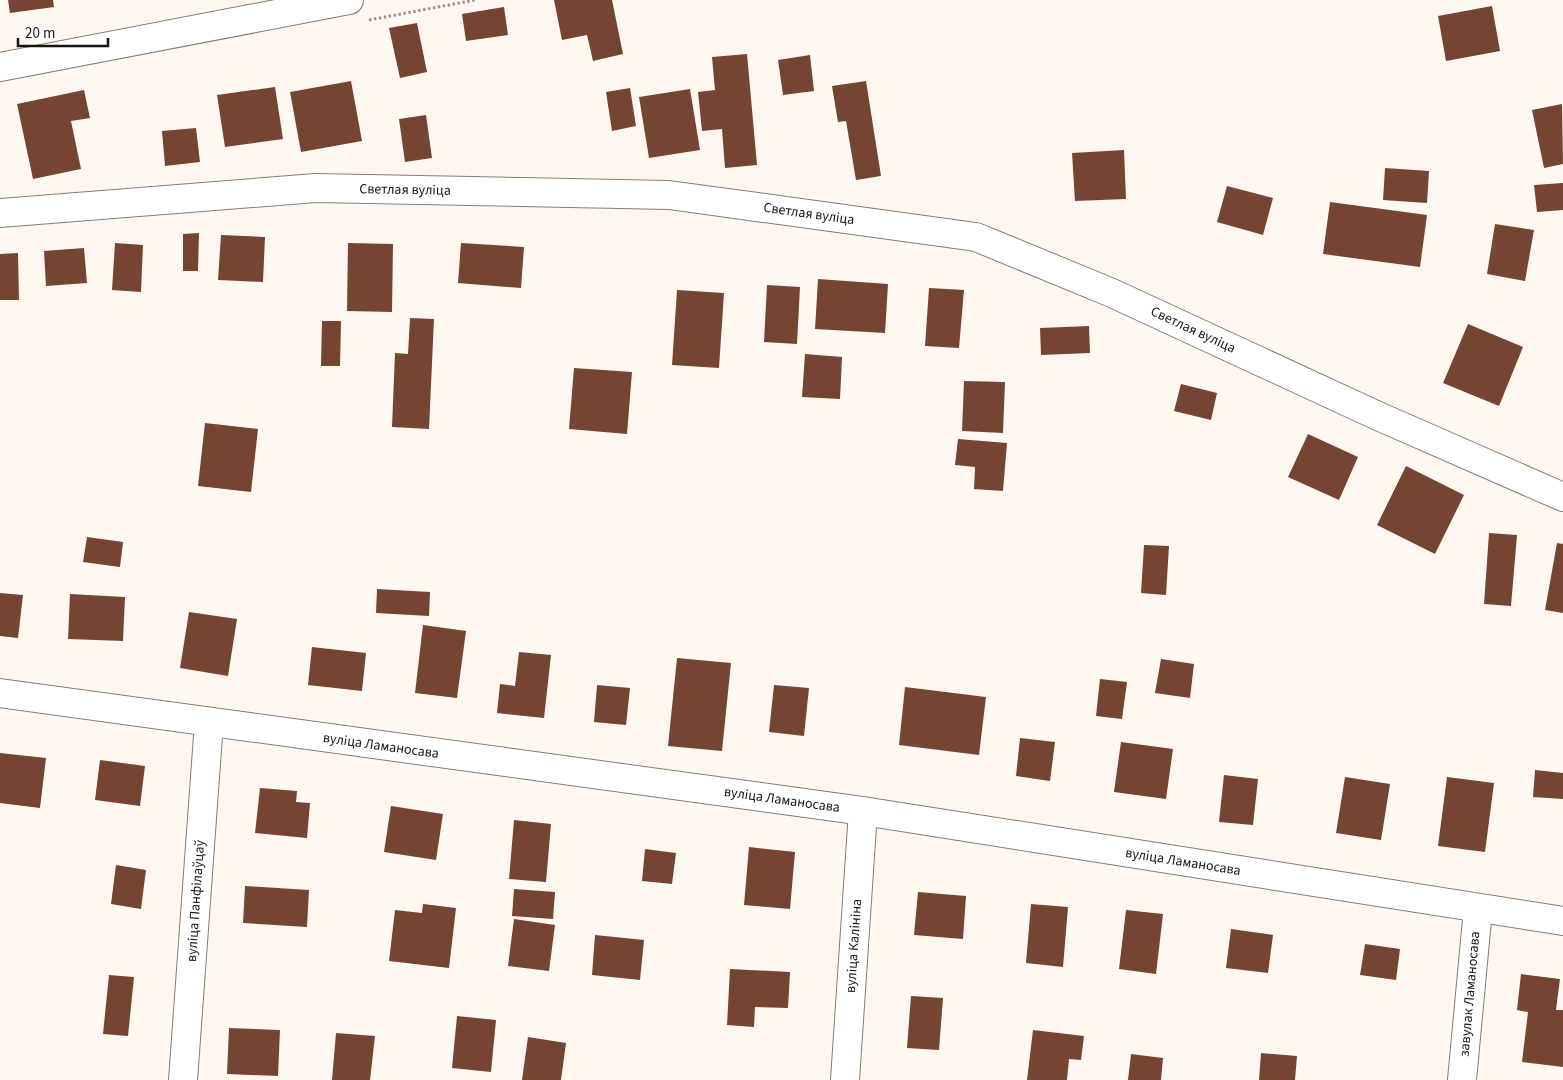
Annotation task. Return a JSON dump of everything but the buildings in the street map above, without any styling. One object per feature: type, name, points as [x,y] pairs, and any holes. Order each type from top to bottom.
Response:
[{"type":"street","points":[[0,67],[349,0]]},
{"type":"street","name":"Светлая вуліца","points":[[0,213],[316,188],[659,195],[976,237],[1112,293],[1378,416],[1563,497]]},
{"type":"street","name":"вуліца Ламаносава","points":[[0,693],[863,812],[1563,921]]},
{"type":"street","name":"вуліца Панфілаўцаў","points":[[184,1080],[209,722]]},
{"type":"street","name":"вуліца Калініна","points":[[845,1080],[863,812]]},
{"type":"street","name":"завулак Ламаносава","points":[[1462,1080],[1478,909]]}]
